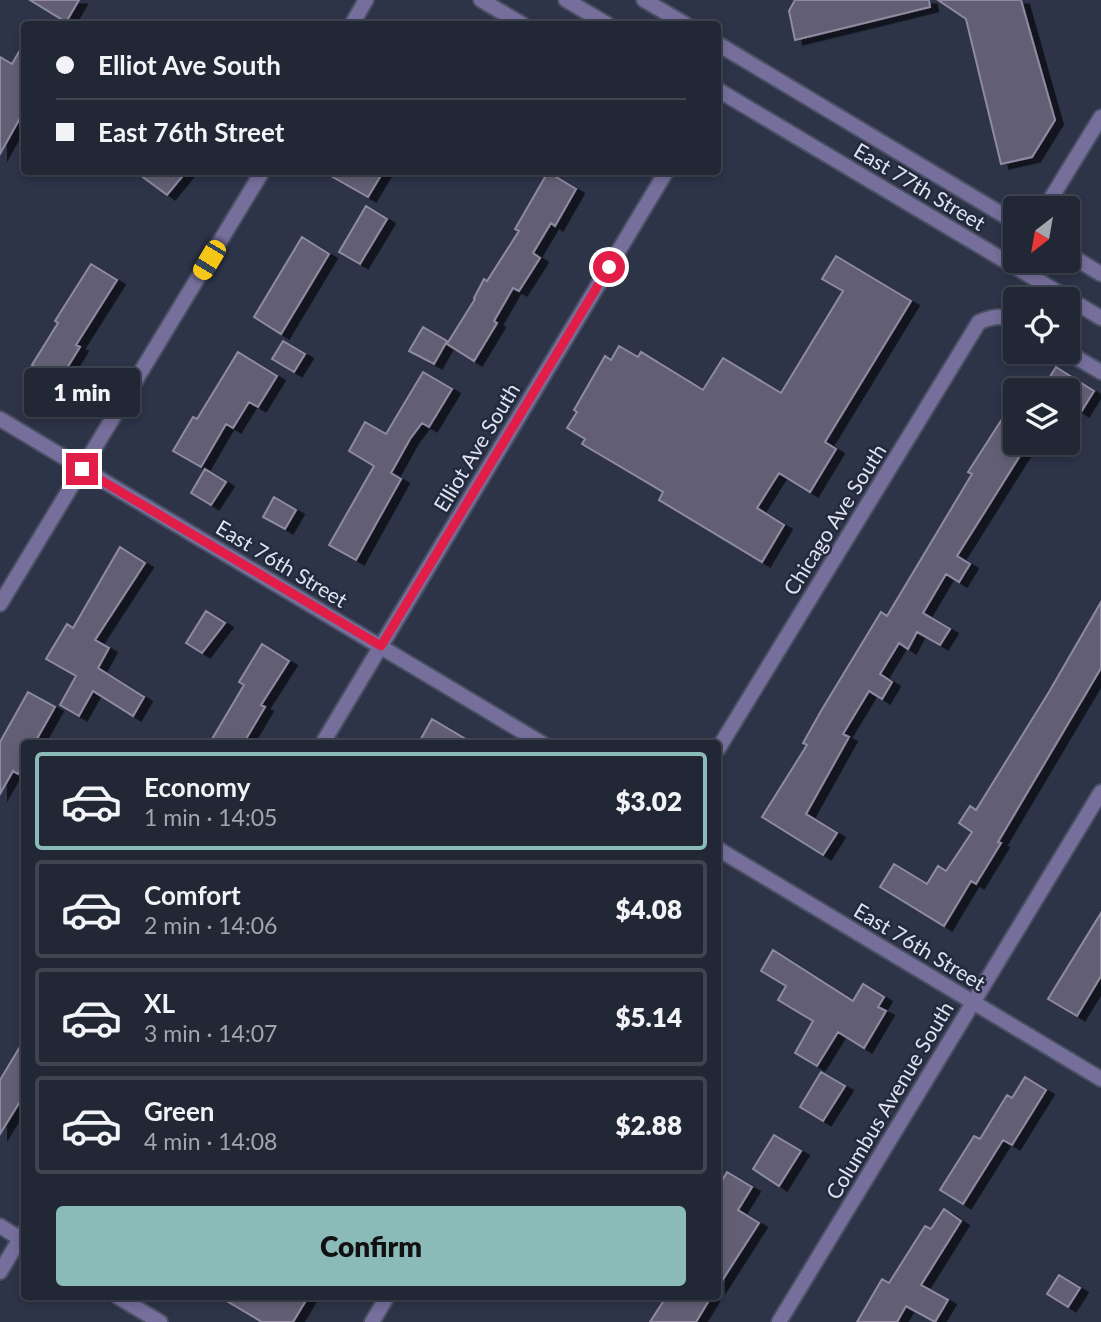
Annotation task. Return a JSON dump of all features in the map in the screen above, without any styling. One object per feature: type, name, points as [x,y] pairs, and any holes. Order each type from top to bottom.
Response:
[{"type":"street","points":[[354,21],[366,0]]},
{"type":"street","points":[[481,0],[517,21]]},
{"type":"street","points":[[566,0],[602,21]]},
{"type":"street","points":[[644,0],[680,21]]},
{"type":"street","name":"East 77th Street","points":[[721,46],[1003,215]]},
{"type":"street","name":"East 77th Street","points":[[721,92],[1003,256]]},
{"type":"street","points":[[1052,196],[1101,117]]},
{"type":"street","points":[[0,604],[260,175]]},
{"type":"street","name":"Elliot Ave South","points":[[323,740],[664,175]]},
{"type":"street","points":[[1080,261],[1101,274]]},
{"type":"street","name":"East 77th Street","points":[[1031,273],[1101,318]]},
{"type":"street","name":"Chicago Ave South","points":[[721,744],[979,322],[991,317],[1003,317]]},
{"type":"street","points":[[1080,360],[1101,372]]},
{"type":"street","name":"East 76th Street","points":[[0,419],[536,740]]},
{"type":"street","name":"Columbus Avenue South","points":[[779,1322],[1101,792]]},
{"type":"street","name":"East 76th Street","points":[[721,851],[1101,1079]]},
{"type":"street","points":[[0,1226],[21,1236]]},
{"type":"street","points":[[0,1272],[21,1240]]},
{"type":"street","points":[[123,1300],[160,1322]]},
{"type":"street","points":[[372,1322],[385,1300]]},
{"type":"building","points":[[30,0],[79,0],[64,21]]},
{"type":"building","points":[[795,0],[929,0],[930,7],[795,40],[789,11]]},
{"type":"building","points":[[938,0],[1021,0],[1055,120],[1032,157],[1001,164],[966,19]]},
{"type":"building","points":[[21,48],[21,116],[0,154],[0,57],[12,64]]},
{"type":"building","points":[[140,175],[184,175],[167,195]]},
{"type":"building","points":[[329,175],[381,175],[368,197]]},
{"type":"building","points":[[546,175],[553,175],[576,189],[555,226],[551,223],[533,253],[540,258],[519,291],[513,288],[494,321],[497,323],[474,361],[447,344],[484,279],[487,281],[519,231],[515,229]]},
{"type":"building","points":[[366,206],[387,219],[360,264],[339,252]]},
{"type":"building","points":[[302,237],[329,254],[281,334],[254,317]]},
{"type":"building","points":[[836,256],[911,301],[825,442],[836,449],[810,492],[779,473],[757,508],[784,525],[762,562],[659,500],[663,492],[582,444],[585,439],[567,428],[577,412],[574,410],[605,356],[611,360],[619,346],[638,357],[641,352],[703,390],[723,358],[781,393],[843,291],[822,279]]},
{"type":"building","points":[[91,264],[117,280],[76,345],[80,347],[59,381],[32,365],[58,323],[55,321]]},
{"type":"building","points":[[423,327],[447,341],[434,364],[409,351]]},
{"type":"building","points":[[283,341],[305,354],[294,372],[272,359]]},
{"type":"building","points":[[238,352],[277,376],[258,407],[249,402],[233,428],[226,424],[201,467],[173,451],[193,417],[197,419]]},
{"type":"building","points":[[1056,367],[1073,378],[1049,378]]},
{"type":"building","points":[[423,372],[452,389],[429,427],[422,423],[410,439],[391,473],[401,479],[356,560],[329,545],[374,466],[349,451],[365,422],[386,434]]},
{"type":"building","points":[[1080,382],[1094,391],[1080,411]]},
{"type":"building","points":[[1003,418],[1003,455],[1020,455],[957,556],[970,564],[959,582],[946,574],[923,613],[950,629],[940,645],[917,632],[908,649],[899,643],[880,674],[892,682],[882,699],[869,691],[843,734],[849,737],[806,814],[837,833],[823,855],[762,817],[807,745],[803,743],[881,612],[887,616],[972,474],[968,472]]},
{"type":"building","points":[[205,469],[226,482],[211,505],[191,493]]},
{"type":"building","points":[[274,497],[296,510],[285,529],[263,517]]},
{"type":"building","points":[[120,547],[145,563],[95,640],[109,648],[98,668],[144,697],[133,716],[93,691],[79,716],[60,705],[76,676],[46,659],[67,624],[73,628]]},
{"type":"building","points":[[1101,602],[1101,668],[998,842],[1001,843],[976,884],[971,881],[944,926],[880,887],[894,864],[927,884],[938,866],[946,871],[972,832],[959,823],[970,806],[976,810]]},
{"type":"building","points":[[206,611],[225,623],[202,653],[186,643]]},
{"type":"building","points":[[262,644],[289,661],[261,705],[265,707],[245,740],[211,740],[244,685],[239,682]]},
{"type":"building","points":[[28,692],[55,707],[36,740],[21,740],[21,769],[18,774],[13,771],[0,794],[0,742]]},
{"type":"building","points":[[432,719],[467,740],[420,740]]},
{"type":"building","points":[[1101,913],[1101,976],[1077,1016],[1048,999]]},
{"type":"building","points":[[773,950],[853,1001],[863,984],[884,997],[878,1007],[886,1011],[864,1048],[838,1032],[817,1066],[795,1053],[813,1021],[778,1000],[786,986],[761,971]]},
{"type":"building","points":[[21,1045],[21,1100],[0,1134],[0,1080]]},
{"type":"building","points":[[821,1072],[845,1086],[823,1121],[800,1107]]},
{"type":"building","points":[[1025,1077],[1046,1090],[1012,1145],[1003,1140],[963,1204],[940,1190],[974,1136],[980,1139],[1007,1095],[1012,1098]]},
{"type":"building","points":[[774,1135],[801,1151],[779,1186],[753,1169]]},
{"type":"building","points":[[727,1172],[752,1187],[738,1210],[759,1223],[721,1282],[721,1183]]},
{"type":"building","points":[[944,1209],[961,1221],[921,1285],[948,1300],[935,1322],[906,1306],[897,1322],[857,1322],[882,1279],[889,1283],[925,1226],[931,1229]]},
{"type":"building","points":[[1059,1275],[1080,1288],[1068,1307],[1047,1294]]},
{"type":"building","points":[[225,1300],[306,1300],[293,1322],[262,1322]]},
{"type":"building","points":[[664,1300],[709,1300],[696,1322],[650,1322]]},
{"type":"route","points":[[82,469],[381,646],[609,267]]}]
